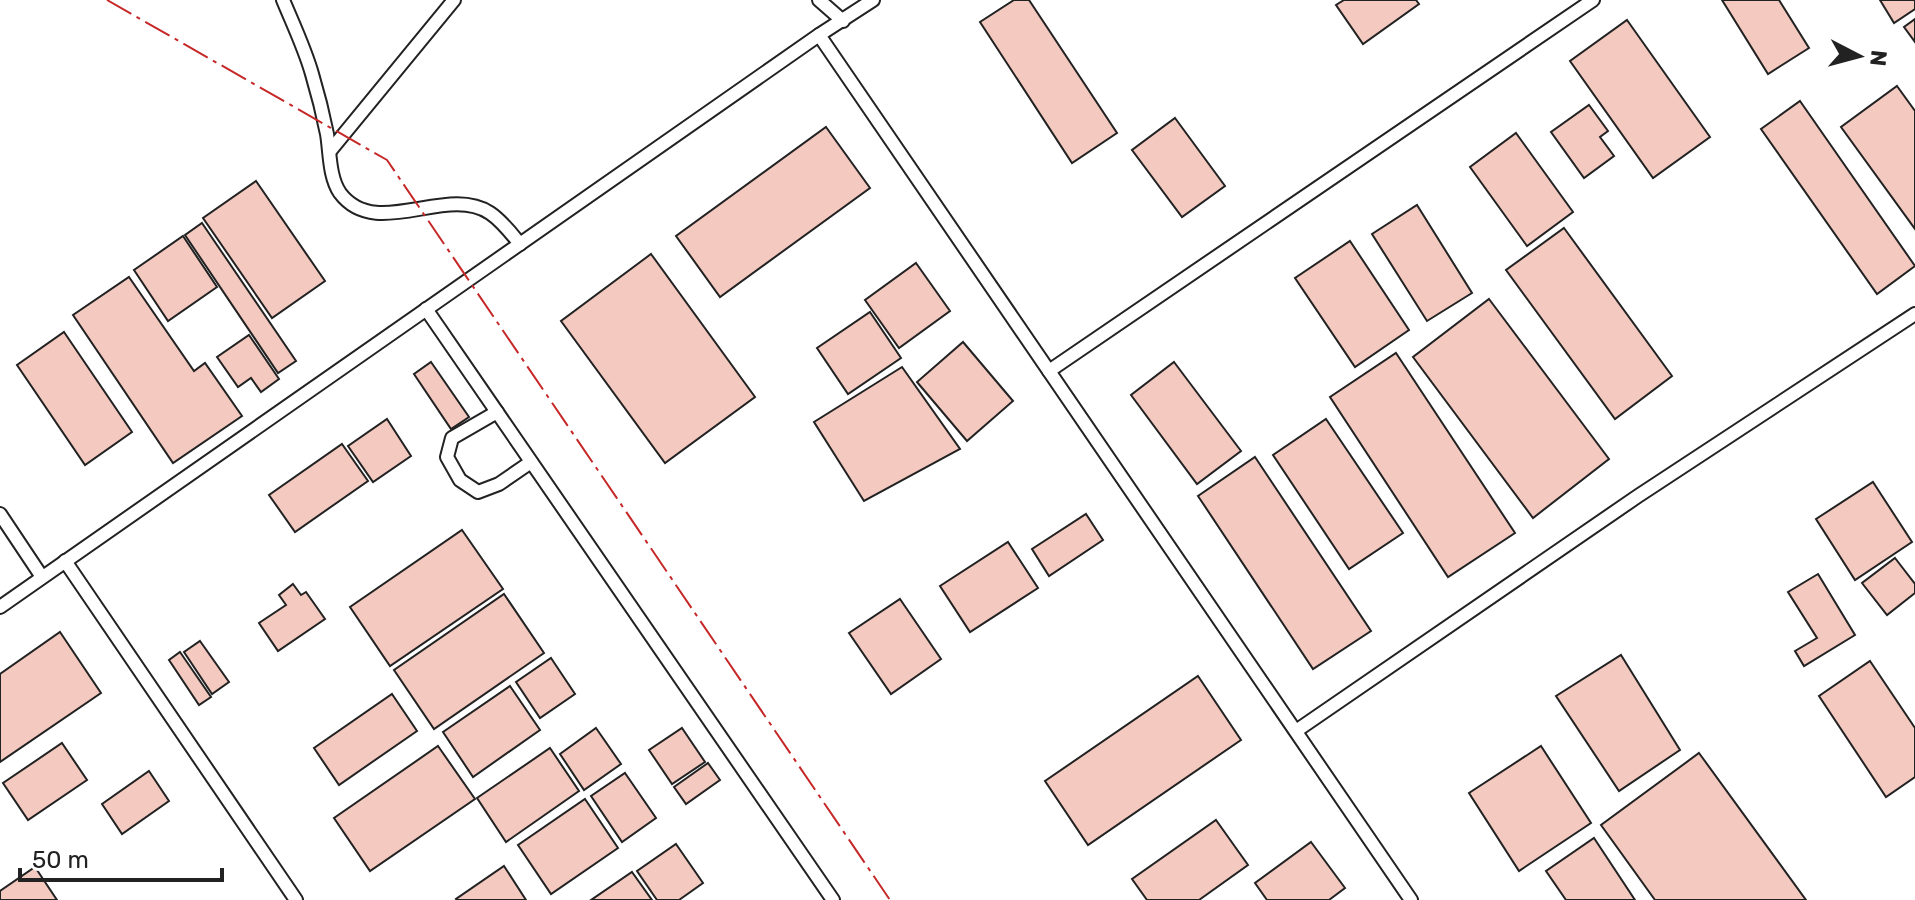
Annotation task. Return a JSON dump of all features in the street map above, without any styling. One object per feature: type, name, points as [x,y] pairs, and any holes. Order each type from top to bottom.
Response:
[{"type":"lane","points":[[283,0],[311,71],[330,151],[333,181],[347,201],[377,213],[471,205],[490,213],[520,244]]},
{"type":"lane","points":[[330,151],[454,0]]},
{"type":"lane","points":[[819,0],[843,21]]},
{"type":"lane","points":[[0,607],[873,0]]},
{"type":"lane","points":[[1049,371],[1593,0]]},
{"type":"lane","points":[[819,35],[1411,900]]},
{"type":"lane","points":[[426,309],[833,900]]},
{"type":"lane","points":[[1296,731],[1638,496],[1915,314]]},
{"type":"lane","points":[[497,412],[452,438],[447,457],[460,480],[478,492],[499,484],[531,462]]},
{"type":"lane","points":[[0,514],[42,577]]},
{"type":"lane","points":[[65,561],[296,900]]},
{"type":"building","points":[[1014,0],[1029,0],[1117,133],[1072,163],[980,22]]},
{"type":"building","points":[[1344,0],[1416,0],[1419,4],[1363,44],[1336,5]]},
{"type":"building","points":[[1722,0],[1779,0],[1809,48],[1768,74]]},
{"type":"building","points":[[1880,0],[1915,0],[1915,9],[1894,23]]},
{"type":"building","points":[[1915,19],[1915,42],[1904,27]]},
{"type":"building","points":[[1627,20],[1710,137],[1653,178],[1570,61]]},
{"type":"building","points":[[1897,86],[1915,111],[1915,229],[1841,127]]},
{"type":"building","points":[[1800,101],[1915,266],[1877,294],[1761,129]]},
{"type":"building","points":[[1589,105],[1608,131],[1600,137],[1614,156],[1584,178],[1551,132]]},
{"type":"building","points":[[1175,118],[1225,186],[1182,217],[1132,150]]},
{"type":"building","points":[[826,127],[870,188],[720,297],[676,236]]},
{"type":"building","points":[[1516,133],[1573,212],[1527,246],[1470,167]]},
{"type":"building","points":[[256,181],[325,281],[272,318],[203,218]]},
{"type":"building","points":[[1417,205],[1472,293],[1427,321],[1372,234]]},
{"type":"building","points":[[202,223],[296,361],[278,373],[185,235]]},
{"type":"building","points":[[1564,228],[1672,376],[1615,419],[1506,270]]},
{"type":"building","points":[[183,236],[217,287],[168,321],[134,270]]},
{"type":"building","points":[[1350,241],[1409,330],[1355,367],[1295,278]]},
{"type":"building","points":[[651,254],[755,397],[665,463],[561,321]]},
{"type":"building","points":[[916,263],[950,311],[899,348],[865,300]]},
{"type":"building","points":[[129,277],[194,371],[205,363],[242,416],[173,463],[73,315]]},
{"type":"building","points":[[1489,299],[1609,459],[1533,518],[1413,357]]},
{"type":"building","points":[[870,312],[901,358],[848,394],[817,348]]},
{"type":"building","points":[[64,332],[132,432],[85,465],[17,365]]},
{"type":"building","points":[[249,335],[279,379],[261,392],[251,378],[238,387],[217,357]]},
{"type":"building","points":[[963,342],[1013,401],[967,441],[917,382]]},
{"type":"building","points":[[1396,353],[1515,533],[1448,577],[1330,397]]},
{"type":"building","points":[[431,362],[469,417],[451,429],[414,374]]},
{"type":"building","points":[[1174,362],[1241,451],[1197,484],[1131,395]]},
{"type":"building","points":[[902,367],[960,449],[864,501],[814,422]]},
{"type":"building","points":[[387,419],[411,456],[373,482],[348,446]]},
{"type":"building","points":[[1326,419],[1403,533],[1349,569],[1273,455]]},
{"type":"building","points":[[342,444],[368,481],[295,532],[269,495]]},
{"type":"building","points":[[1255,457],[1371,631],[1313,669],[1198,496]]},
{"type":"building","points":[[1873,482],[1912,542],[1855,580],[1816,519]]},
{"type":"building","points":[[1086,514],[1103,540],[1049,576],[1032,549]]},
{"type":"building","points":[[462,530],[503,589],[390,666],[350,607]]},
{"type":"building","points":[[1008,542],[1038,588],[970,632],[940,586]]},
{"type":"building","points":[[1895,558],[1915,584],[1915,593],[1887,615],[1862,583]]},
{"type":"building","points":[[1818,574],[1855,635],[1804,666],[1795,651],[1817,638],[1788,592]]},
{"type":"building","points":[[293,584],[301,595],[306,592],[325,619],[278,651],[259,623],[286,605],[279,595]]},
{"type":"building","points":[[504,594],[544,653],[434,729],[394,670]]},
{"type":"building","points":[[900,599],[941,659],[891,694],[849,633]]},
{"type":"building","points":[[60,632],[101,693],[0,762],[0,674]]},
{"type":"building","points":[[200,641],[229,682],[212,694],[184,652]]},
{"type":"building","points":[[180,652],[211,697],[199,705],[169,660]]},
{"type":"building","points":[[1621,655],[1680,750],[1619,791],[1556,696]]},
{"type":"building","points":[[551,658],[575,694],[540,718],[516,682]]},
{"type":"building","points":[[1870,661],[1915,728],[1915,777],[1886,797],[1819,696]]},
{"type":"building","points":[[1198,676],[1241,740],[1088,845],[1045,781]]},
{"type":"building","points":[[510,686],[540,730],[473,777],[443,732]]},
{"type":"building","points":[[392,694],[417,731],[339,785],[314,748]]},
{"type":"building","points":[[596,728],[621,764],[584,790],[560,754]]},
{"type":"building","points":[[682,728],[705,762],[672,784],[649,750]]},
{"type":"building","points":[[62,743],[87,780],[28,820],[3,783]]},
{"type":"building","points":[[438,746],[475,799],[370,871],[334,818]]},
{"type":"building","points":[[1541,746],[1591,823],[1519,871],[1469,793]]},
{"type":"building","points":[[550,748],[579,791],[506,842],[477,798]]},
{"type":"building","points":[[1699,753],[1806,900],[1655,900],[1601,825]]},
{"type":"building","points":[[708,763],[720,780],[686,804],[674,787]]},
{"type":"building","points":[[149,771],[169,801],[122,834],[102,804]]},
{"type":"building","points":[[625,773],[656,818],[622,842],[591,796]]},
{"type":"building","points":[[585,799],[618,848],[551,894],[518,845]]},
{"type":"building","points":[[1216,820],[1248,865],[1199,900],[1147,900],[1132,879]]},
{"type":"building","points":[[1594,838],[1635,900],[1566,900],[1546,871]]},
{"type":"building","points":[[1311,842],[1345,888],[1329,900],[1267,900],[1255,883]]},
{"type":"building","points":[[676,844],[703,883],[679,900],[657,900],[637,871]]},
{"type":"building","points":[[504,866],[526,900],[456,899]]},
{"type":"building","points":[[35,867],[57,900],[0,900],[0,891]]},
{"type":"building","points":[[632,872],[652,900],[591,900]]},
{"type":"power","points":[[107,0],[387,160],[890,900]]}]
